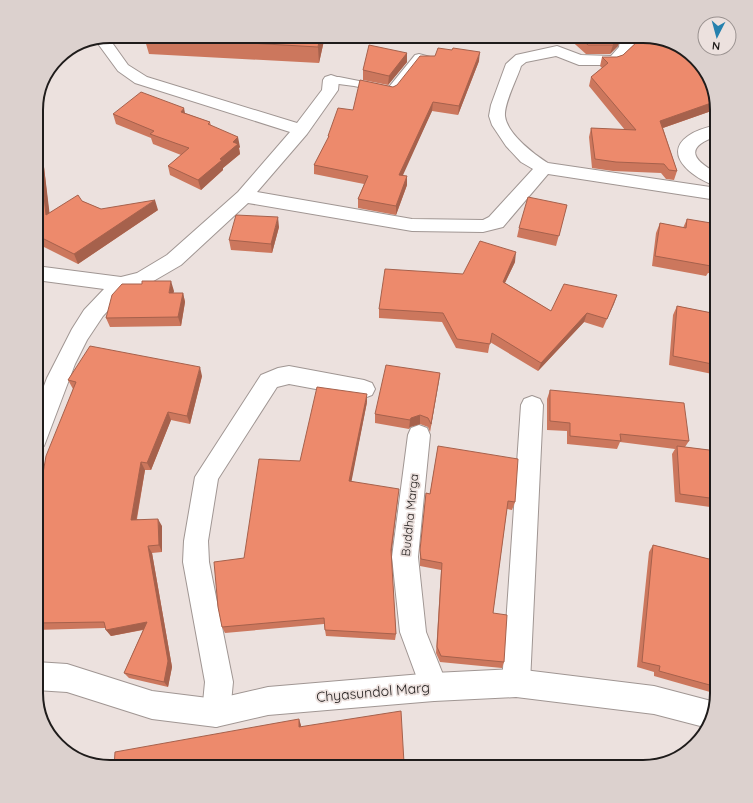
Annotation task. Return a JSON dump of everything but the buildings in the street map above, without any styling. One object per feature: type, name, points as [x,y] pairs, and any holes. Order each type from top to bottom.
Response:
[{"type":"street","points":[[105,43],[123,68],[141,80],[301,130]]},
{"type":"street","points":[[627,43],[627,48],[615,60],[579,60],[556,51],[521,58],[514,64],[499,105],[497,116],[500,125],[512,142],[527,158],[544,168],[710,193]]},
{"type":"street","points":[[43,274],[121,284],[143,278],[174,260],[244,196],[301,130],[330,90],[331,80]]},
{"type":"street","points":[[710,133],[696,138],[688,145],[686,153],[689,161],[702,174],[710,177]]},
{"type":"street","points":[[244,196],[412,224],[483,226],[496,222],[544,168]]},
{"type":"street","points":[[43,420],[51,398],[76,341],[89,320],[121,284]]},
{"type":"street","points":[[216,713],[219,682],[196,562],[196,541],[207,477],[269,381],[278,377],[289,375],[364,389]]},
{"type":"street","points":[[516,683],[532,405]]},
{"type":"street","name":"Buddha Marga","points":[[419,435],[405,557],[413,632],[434,687]]},
{"type":"street","name":"Chyasundol Marg","points":[[43,676],[67,678],[152,705],[216,713],[268,701],[434,687],[516,683],[654,700],[706,714]]},
{"type":"lane","points":[[331,80],[392,91],[419,57],[430,60]]}]
